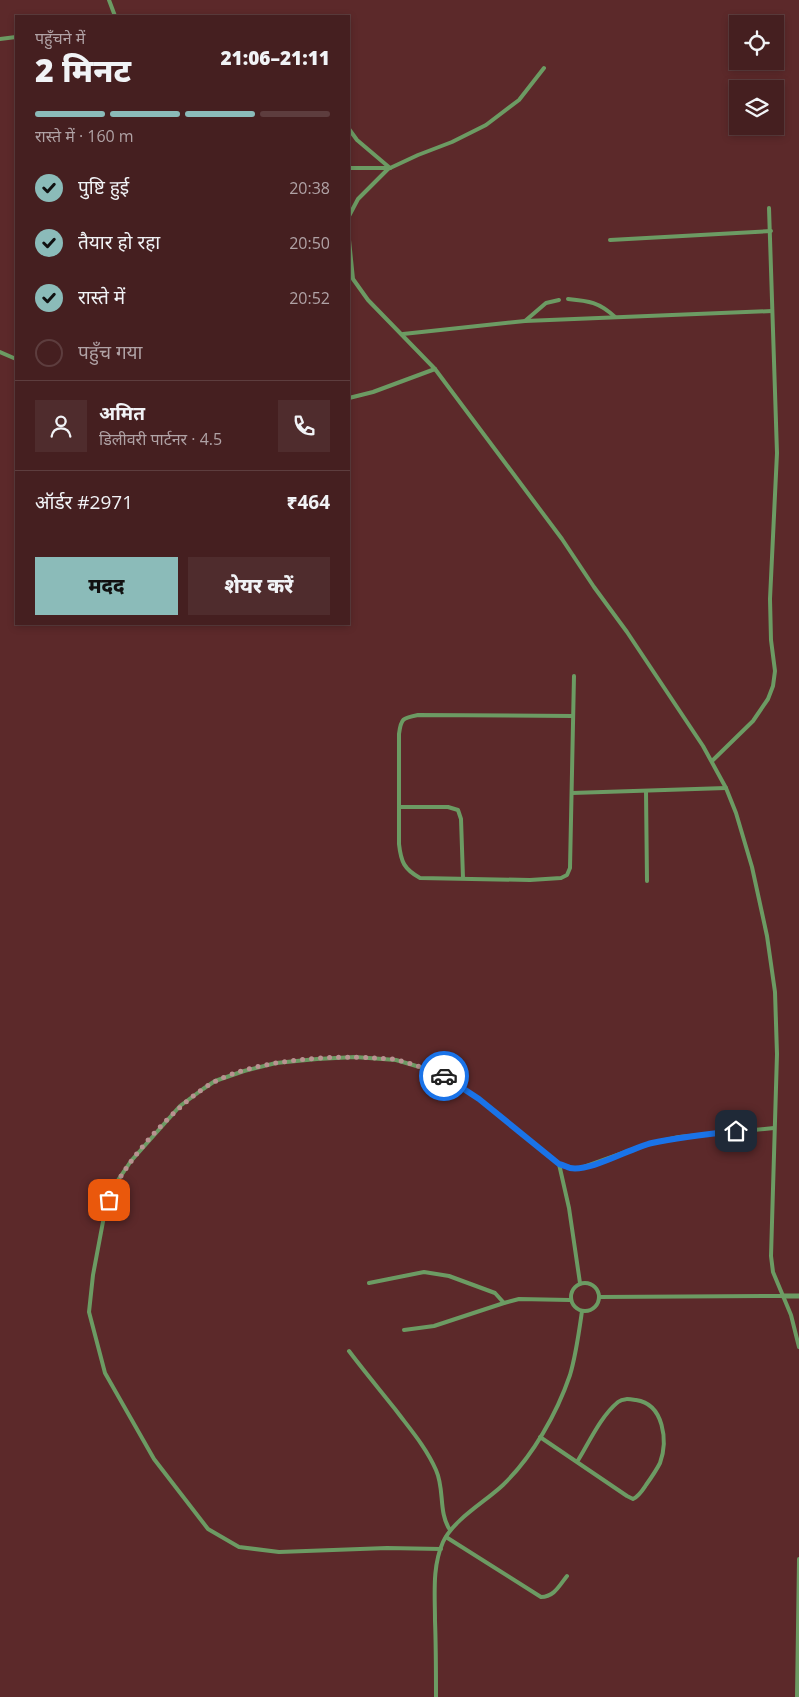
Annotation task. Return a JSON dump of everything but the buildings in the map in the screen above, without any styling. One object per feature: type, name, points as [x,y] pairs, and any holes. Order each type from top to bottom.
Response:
[{"type":"street","points":[[783,1296],[799,1296]]},
{"type":"lane","points":[[109,0],[115,15]]},
{"type":"lane","points":[[0,39],[15,37]]},
{"type":"lane","points":[[350,214],[358,199],[390,168],[452,142],[486,125],[519,100],[544,68]]},
{"type":"lane","points":[[350,131],[390,168]]},
{"type":"lane","points":[[350,168],[390,168]]},
{"type":"lane","points":[[712,761],[753,721],[768,699],[773,686],[774,671],[770,599],[776,453],[769,208]]},
{"type":"lane","points":[[610,240],[770,231]]},
{"type":"lane","points":[[350,250],[353,280],[368,300],[435,370],[562,539],[594,587],[628,632],[712,761],[726,788],[736,813],[752,867],[767,936],[775,992],[776,1054],[771,1256],[773,1272],[791,1315],[799,1347]]},
{"type":"lane","points":[[568,299],[599,304],[615,317]]},
{"type":"lane","points":[[525,321],[546,303],[559,300]]},
{"type":"lane","points":[[402,334],[525,321],[772,311]]},
{"type":"lane","points":[[0,352],[15,359]]},
{"type":"lane","points":[[350,398],[373,392],[435,370]]},
{"type":"lane","points":[[573,716],[418,715],[405,718],[401,723],[399,734],[399,807],[401,860],[410,872],[420,878],[530,880],[561,878],[567,875],[570,868],[574,676]]},
{"type":"lane","points":[[572,793],[726,788]]},
{"type":"lane","points":[[646,791],[647,881]]},
{"type":"lane","points":[[399,807],[448,807],[458,810],[461,819],[463,878]]},
{"type":"lane","points":[[441,1549],[387,1548],[279,1552],[239,1547],[208,1529],[154,1459],[105,1373],[88,1312],[105,1211],[112,1189],[131,1161],[180,1106],[215,1081],[276,1063],[355,1057],[396,1060],[440,1073],[479,1099],[559,1164],[571,1168],[581,1168],[648,1144],[679,1137],[774,1128]]},
{"type":"lane","points":[[559,1164],[569,1208],[580,1283]]},
{"type":"lane","points":[[369,1283],[424,1272],[449,1276],[495,1293],[504,1303]]},
{"type":"lane","points":[[580,1283],[591,1284],[599,1292],[596,1306],[587,1311],[582,1311],[573,1305],[570,1300],[572,1290],[580,1283]]},
{"type":"lane","points":[[599,1297],[783,1296]]},
{"type":"lane","points":[[404,1330],[434,1326],[520,1299],[570,1300]]},
{"type":"lane","points":[[436,1697],[436,1560],[450,1530],[503,1485],[524,1462],[540,1437],[560,1399],[570,1374],[582,1311]]},
{"type":"lane","points":[[349,1351],[428,1453],[437,1473],[442,1492],[444,1521],[450,1530]]},
{"type":"lane","points":[[540,1437],[627,1496],[633,1499],[637,1497],[652,1477],[660,1462],[663,1446],[663,1432],[660,1419],[653,1408],[640,1400],[627,1399],[619,1401],[608,1413],[577,1462]]},
{"type":"lane","points":[[446,1537],[540,1596],[548,1597],[554,1594],[567,1576]]},
{"type":"lane","points":[[797,1697],[799,1559]]},
{"type":"way so far","points":[[109,1200],[112,1189],[131,1161],[160,1128],[180,1106],[215,1081],[276,1063],[355,1057],[396,1060],[440,1073],[444,1076]]},
{"type":"route","points":[[444,1076],[479,1099],[559,1164],[571,1168],[581,1168],[648,1144],[679,1137],[736,1131]]}]
